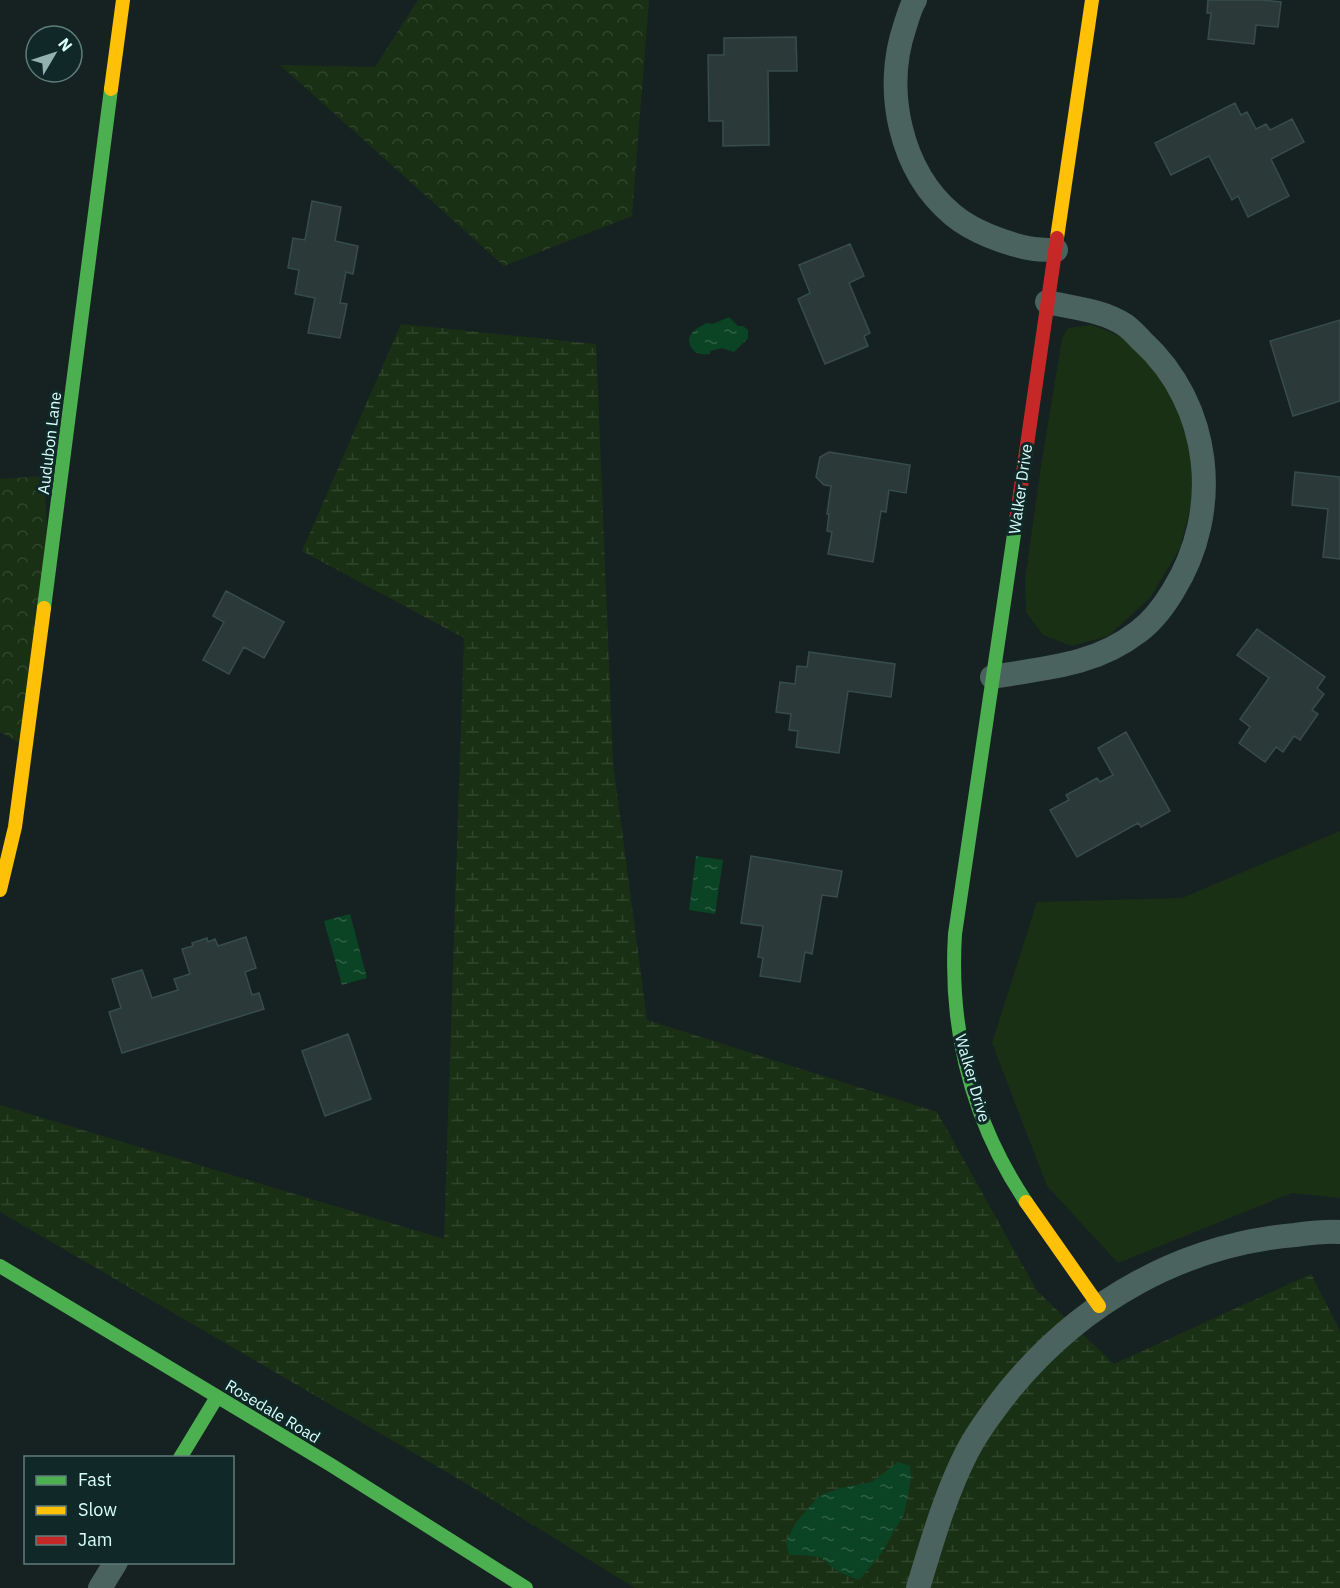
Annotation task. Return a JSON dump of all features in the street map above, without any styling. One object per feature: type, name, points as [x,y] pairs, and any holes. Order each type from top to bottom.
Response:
[{"type":"street","name":"Audubon Lane","points":[[0,890],[17,816],[123,0]]},
{"type":"street","points":[[915,0],[900,42],[895,85],[900,124],[912,162],[931,194],[954,217],[983,234],[1030,249],[1056,250]]},
{"type":"street","name":"Walker Drive","points":[[1092,0],[954,934],[954,986],[961,1044],[978,1108],[999,1156],[1020,1193],[1099,1305]]},
{"type":"street","points":[[992,677],[1079,662],[1108,651],[1139,632],[1163,608],[1184,575],[1198,536],[1205,495],[1203,454],[1193,416],[1175,379],[1154,352],[1126,326],[1104,315],[1047,302]]},
{"type":"street","points":[[918,1588],[943,1504],[968,1451],[995,1407],[1033,1362],[1076,1322],[1099,1305],[1157,1272],[1212,1250],[1269,1237],[1340,1232]]},
{"type":"street","name":"Rosedale Road","points":[[0,1266],[434,1528],[526,1588]]},
{"type":"street","points":[[181,1456],[217,1397]]},
{"type":"street","points":[[100,1588],[115,1564]]},
{"type":"green space","points":[[418,0],[649,0],[632,216],[504,266],[280,65],[375,67]]},
{"type":"green space","points":[[401,324],[596,344],[613,763],[647,1020],[937,1112],[1037,1291],[1114,1364],[1311,1274],[1340,1331],[1340,1588],[635,1588],[462,1481],[0,1212],[0,1105],[444,1239],[464,638],[302,551]]},
{"type":"green space","points":[[1092,325],[1125,338],[1151,360],[1177,407],[1191,452],[1192,501],[1180,548],[1150,598],[1108,636],[1072,646],[1043,635],[1026,612],[1025,581],[1062,339],[1068,328]]},
{"type":"green space","points":[[44,476],[51,598],[30,749],[0,732],[0,479]]},
{"type":"green space","points":[[1340,831],[1340,1198],[1292,1193],[1118,1263],[1047,1186],[992,1043],[1037,902],[1182,898]]},
{"type":"water","points":[[729,317],[738,326],[743,326],[748,330],[748,338],[734,352],[722,348],[710,351],[710,354],[702,354],[693,350],[689,340],[694,331],[707,323],[713,324]]},
{"type":"water","points":[[696,856],[723,860],[715,914],[689,910]]},
{"type":"water","points":[[350,914],[367,978],[342,985],[324,921]]},
{"type":"water","points":[[898,1462],[910,1466],[911,1478],[904,1514],[881,1554],[859,1580],[839,1572],[820,1557],[789,1555],[786,1542],[797,1521],[819,1496],[841,1488],[872,1482]]},
{"type":"building","points":[[1208,0],[1281,2],[1278,27],[1256,25],[1254,44],[1208,39],[1211,13],[1207,13]]},
{"type":"building","points":[[796,37],[797,71],[768,71],[769,145],[723,146],[723,121],[709,121],[708,55],[724,55],[724,38]]},
{"type":"building","points":[[1235,103],[1241,115],[1247,112],[1256,129],[1266,124],[1270,130],[1292,119],[1304,142],[1271,159],[1289,196],[1248,217],[1238,196],[1232,200],[1209,156],[1171,175],[1155,143]]},
{"type":"building","points":[[312,201],[341,207],[335,241],[358,246],[353,274],[346,272],[340,303],[347,304],[340,338],[308,333],[315,298],[295,294],[299,270],[288,268],[293,238],[305,240]]},
{"type":"building","points":[[850,244],[864,276],[849,283],[870,333],[864,336],[868,346],[825,364],[798,299],[810,293],[799,265]]},
{"type":"building","points":[[1340,320],[1340,401],[1293,416],[1270,341]]},
{"type":"building","points":[[829,452],[910,465],[906,493],[889,490],[886,512],[881,511],[873,562],[828,554],[832,532],[827,531],[831,486],[824,485],[816,477],[820,457]]},
{"type":"building","points":[[1295,472],[1340,477],[1340,559],[1323,557],[1328,509],[1292,505]]},
{"type":"building","points":[[226,591],[284,622],[264,658],[244,647],[229,674],[203,660],[224,622],[213,616]]},
{"type":"building","points":[[1257,629],[1325,677],[1317,688],[1324,694],[1312,710],[1318,714],[1300,740],[1294,736],[1283,752],[1276,747],[1265,762],[1239,743],[1250,727],[1240,719],[1269,678],[1237,655]]},
{"type":"building","points":[[809,652],[895,664],[891,697],[848,691],[839,753],[796,747],[798,731],[789,730],[791,714],[776,712],[780,682],[795,684],[797,666],[807,667]]},
{"type":"building","points":[[1126,732],[1170,811],[1141,827],[1138,823],[1077,857],[1050,810],[1069,800],[1066,795],[1097,778],[1100,782],[1113,775],[1098,748]]},
{"type":"building","points":[[751,856],[842,871],[837,897],[822,895],[812,954],[805,952],[800,982],[760,976],[763,958],[758,957],[763,926],[741,923]]},
{"type":"building","points":[[246,937],[256,968],[245,972],[252,995],[259,993],[264,1009],[122,1053],[109,1012],[121,1008],[112,979],[142,970],[152,998],[178,990],[174,979],[190,974],[182,949],[207,938],[208,942],[215,939],[218,946]]},
{"type":"building","points":[[348,1034],[371,1099],[325,1116],[302,1051]]},
{"type":"traffic: fast","points":[[44,608],[111,89]]},
{"type":"traffic: fast","points":[[1017,514],[955,934],[954,970],[961,1040],[978,1107],[991,1140],[1026,1202]]},
{"type":"traffic: fast","points":[[0,1266],[331,1465],[526,1588]]},
{"type":"traffic: fast","points":[[181,1456],[217,1397]]},
{"type":"traffic: slow","points":[[111,89],[123,0]]},
{"type":"traffic: slow","points":[[1057,238],[1092,0]]},
{"type":"traffic: slow","points":[[0,890],[15,827],[44,608]]},
{"type":"traffic: slow","points":[[1026,1202],[1099,1306]]},
{"type":"traffic: jam","points":[[1017,514],[1057,238]]}]
